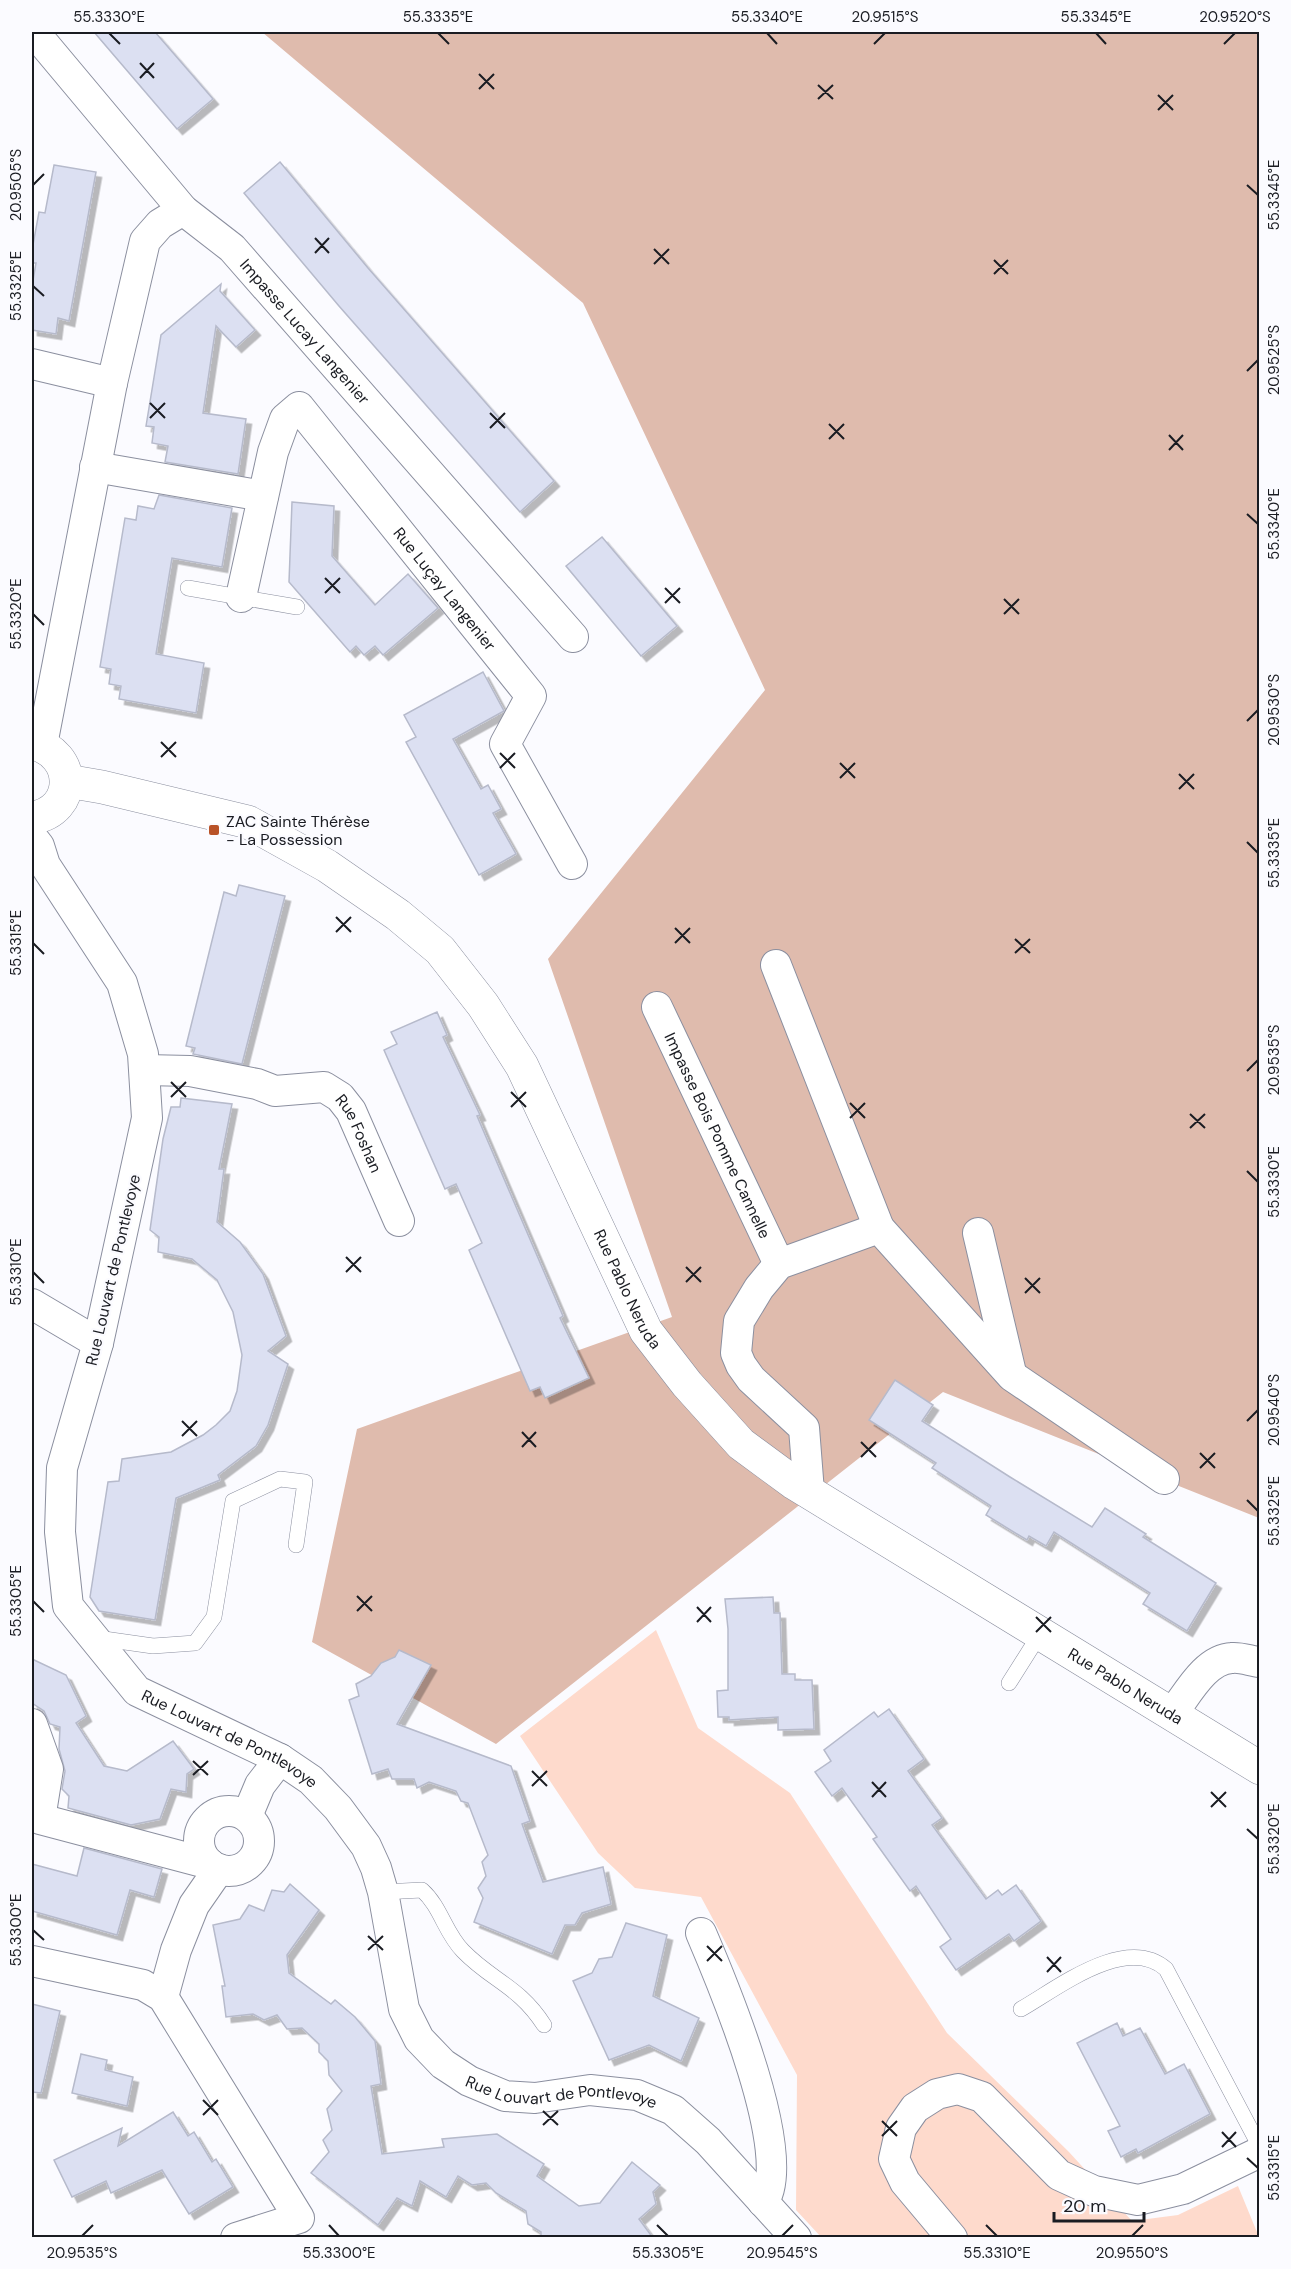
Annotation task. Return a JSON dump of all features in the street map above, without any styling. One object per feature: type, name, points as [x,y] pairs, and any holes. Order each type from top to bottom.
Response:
[{"type":"main road","points":[[37,744],[60,760],[66,782],[65,792],[39,828]]},
{"type":"main road","name":"Rue Pablo Neruda","points":[[66,782],[102,787],[248,822],[327,866],[398,915],[440,950],[483,1005],[522,1066],[646,1331],[687,1384],[741,1444],[809,1492],[1260,1768]]},
{"type":"street","name":"Impasse Lucay Langenier","points":[[34,32],[183,210],[232,248],[573,637]]},
{"type":"street","points":[[37,744],[112,383],[145,241],[160,224],[183,210]]},
{"type":"street","points":[[32,364],[112,383]]},
{"type":"street","name":"Rue Luçay Langenier","points":[[242,597],[273,452],[285,419],[299,407],[531,696],[505,744],[572,864]]},
{"type":"street","points":[[95,467],[263,496]]},
{"type":"street","name":"Rue Louvart de Pontlevoye","points":[[39,828],[45,865],[122,983],[143,1054],[147,1118],[98,1343],[62,1468],[60,1532],[68,1606],[137,1691],[280,1759],[311,1780],[338,1808],[366,1846],[383,1892],[404,2009],[419,2039],[443,2064],[469,2081],[505,2096],[535,2098],[590,2090],[637,2095],[673,2110],[708,2141],[796,2238]]},
{"type":"street","points":[[776,965],[879,1228],[1012,1376],[1164,1479]]},
{"type":"street","name":"Impasse Bois Pomme Cannelle","points":[[657,1007],[779,1264]]},
{"type":"street","name":"Rue Foshan","points":[[145,1070],[190,1071],[257,1084],[275,1091],[324,1087],[340,1097],[351,1111],[399,1221]]},
{"type":"street","points":[[809,1492],[804,1428],[751,1379],[736,1353],[739,1321],[759,1288],[779,1264],[879,1228]]},
{"type":"street","points":[[978,1233],[1012,1376]]},
{"type":"street","points":[[32,1304],[98,1343]]},
{"type":"street","points":[[1172,1714],[1209,1666],[1219,1660],[1233,1658],[1260,1662]]},
{"type":"street","points":[[32,1724],[48,1769],[40,1819],[228,1871],[246,1865],[258,1850],[258,1831],[247,1816],[229,1810],[218,1812],[203,1826],[199,1846],[214,1866]]},
{"type":"street","points":[[247,1816],[260,1785],[280,1759]]},
{"type":"street","points":[[163,1997],[176,1950],[194,1905],[214,1866]]},
{"type":"street","points":[[701,1933],[727,1994],[767,2122],[774,2168],[770,2193],[763,2202]]},
{"type":"street","points":[[32,1961],[143,1985],[163,1997],[299,2218],[236,2238]]},
{"type":"street","points":[[952,2238],[905,2182],[894,2159],[901,2128],[915,2108],[937,2094],[958,2090],[982,2097],[1059,2175],[1094,2191],[1138,2200],[1183,2189],[1260,2152]]},
{"type":"lane","points":[[188,588],[297,607]]},
{"type":"lane","points":[[94,1638],[153,1646],[195,1643],[214,1617],[233,1502],[280,1479],[305,1482],[296,1545]]},
{"type":"lane","points":[[1009,1683],[1040,1634]]},
{"type":"lane","points":[[383,1892],[422,1890],[430,1897],[452,1939],[463,1951],[519,1993],[544,2025]]},
{"type":"lane","points":[[1021,2009],[1097,1966],[1122,1957],[1156,1960],[1166,1969],[1260,2147]]},
{"type":"shaded area","points":[[262,32],[1259,32],[1259,1518],[943,1392],[496,1744],[312,1642],[357,1429],[672,1317],[548,959],[765,690],[583,303]]},
{"type":"shaded area","points":[[656,1630],[698,1728],[790,1793],[947,2033],[1069,2152],[1132,2221],[1178,2215],[1238,2186],[1259,2237],[821,2237],[796,2210],[797,2075],[701,1897],[635,1888],[598,1853],[520,1736]]},
{"type":"building","points":[[94,32],[155,32],[213,99],[177,129]]},
{"type":"building","points":[[280,162],[368,268],[554,481],[520,512],[339,306],[244,193]]},
{"type":"building","points":[[54,165],[96,172],[69,321],[58,318],[56,334],[32,330],[32,286],[36,263],[32,263],[32,250],[39,212],[45,213]]},
{"type":"building","points":[[221,284],[220,291],[255,330],[236,347],[216,326],[203,413],[246,419],[238,474],[165,462],[168,446],[152,443],[154,427],[146,426],[161,335]]},
{"type":"building","points":[[159,495],[232,508],[222,567],[172,558],[156,654],[204,663],[196,713],[119,699],[121,686],[109,684],[111,669],[100,667],[125,518],[136,520],[138,506],[154,509]]},
{"type":"building","points":[[292,502],[334,506],[332,556],[375,605],[408,574],[438,608],[383,655],[375,646],[364,655],[356,646],[350,652],[289,582]]},
{"type":"building","points":[[602,537],[677,626],[641,656],[566,566]]},
{"type":"building","points":[[483,672],[504,711],[453,739],[481,789],[488,785],[501,809],[493,813],[516,854],[479,875],[406,742],[416,737],[404,715]]},
{"type":"building","points":[[239,885],[285,896],[242,1064],[193,1054],[195,1048],[186,1046],[224,892],[236,896]]},
{"type":"building","points":[[437,1012],[447,1035],[443,1037],[480,1115],[477,1116],[563,1316],[560,1318],[589,1378],[545,1398],[540,1387],[530,1391],[469,1250],[482,1243],[456,1184],[445,1189],[384,1050],[397,1044],[391,1032]]},
{"type":"building","points":[[181,1098],[232,1104],[219,1169],[224,1169],[217,1222],[240,1242],[263,1274],[286,1336],[268,1351],[288,1364],[268,1425],[256,1446],[218,1475],[220,1480],[176,1498],[155,1620],[99,1611],[90,1597],[108,1482],[119,1481],[122,1459],[171,1452],[203,1435],[216,1425],[230,1411],[237,1391],[242,1355],[233,1312],[217,1280],[192,1259],[158,1252],[159,1237],[150,1230],[163,1139],[171,1107],[180,1107]]},
{"type":"building","points":[[895,1380],[933,1405],[922,1421],[1010,1477],[1092,1527],[1105,1508],[1146,1534],[1143,1537],[1216,1583],[1187,1631],[1143,1604],[1150,1593],[1054,1532],[1046,1546],[1029,1536],[1027,1540],[986,1515],[991,1506],[932,1468],[936,1463],[869,1420]]},
{"type":"building","points":[[773,1597],[774,1613],[780,1613],[782,1674],[795,1674],[795,1680],[812,1680],[814,1729],[778,1730],[778,1717],[729,1720],[729,1717],[718,1717],[717,1691],[728,1690],[728,1629],[725,1599]]},
{"type":"building","points":[[399,1650],[431,1665],[397,1724],[511,1766],[530,1821],[522,1824],[543,1882],[603,1867],[611,1904],[582,1913],[575,1925],[565,1925],[552,1954],[474,1922],[483,1898],[478,1888],[486,1876],[482,1862],[488,1855],[468,1803],[461,1801],[456,1791],[429,1782],[417,1788],[414,1779],[392,1779],[388,1769],[372,1774],[349,1700],[359,1696],[356,1684],[371,1676],[381,1663],[395,1657]]},
{"type":"building","points":[[32,1659],[66,1675],[86,1716],[76,1723],[104,1766],[127,1771],[173,1741],[194,1769],[187,1774],[186,1792],[171,1789],[160,1819],[131,1825],[68,1808],[69,1796],[62,1789],[65,1771],[59,1749],[60,1727],[50,1724],[44,1711],[32,1703]]},
{"type":"building","points":[[889,1709],[924,1759],[908,1771],[942,1818],[932,1825],[986,1899],[998,1890],[1002,1895],[1016,1885],[1041,1921],[1014,1941],[1009,1934],[956,1970],[940,1947],[951,1939],[916,1886],[910,1891],[873,1839],[877,1837],[842,1788],[832,1796],[815,1772],[831,1761],[824,1750],[874,1712],[878,1717]]},
{"type":"building","points":[[84,1848],[162,1869],[154,1897],[130,1890],[117,1935],[32,1911],[32,1864],[77,1876]]},
{"type":"building","points":[[290,1884],[319,1910],[287,1955],[289,1973],[331,2004],[335,2000],[355,2017],[375,2041],[381,2084],[371,2086],[382,2154],[444,2147],[442,2139],[497,2134],[544,2164],[537,2176],[579,2206],[600,2203],[632,2162],[660,2185],[653,2192],[656,2204],[639,2219],[653,2238],[541,2238],[541,2232],[528,2224],[526,2211],[496,2193],[486,2183],[472,2185],[458,2176],[446,2197],[420,2181],[412,2206],[397,2198],[378,2225],[311,2173],[329,2152],[323,2140],[332,2130],[327,2109],[342,2091],[329,2075],[328,2061],[319,2052],[319,2044],[302,2028],[287,2029],[277,2015],[264,2020],[253,2014],[226,2017],[222,1986],[225,1986],[213,1925],[240,1919],[249,1905],[264,1911],[272,1890],[284,1892]]},
{"type":"building","points":[[626,1923],[667,1935],[653,1996],[699,2018],[681,2061],[649,2045],[609,2060],[573,1981],[592,1973],[599,1959],[612,1957]]},
{"type":"building","points":[[32,2004],[60,2011],[41,2093],[32,2092]]},
{"type":"building","points":[[1117,2023],[1123,2036],[1140,2028],[1165,2074],[1184,2064],[1210,2114],[1138,2153],[1136,2149],[1121,2157],[1108,2131],[1120,2126],[1077,2043]]},
{"type":"building","points":[[81,2054],[107,2060],[105,2070],[133,2077],[127,2106],[72,2093]]},
{"type":"building","points":[[173,2112],[188,2136],[194,2132],[212,2162],[216,2159],[233,2187],[189,2214],[162,2170],[111,2193],[106,2181],[72,2197],[54,2160],[122,2128],[118,2146]]},
{"type":"place","name":"ZAC Sainte Thérèse - La Possession","points":[[214,830]]}]
